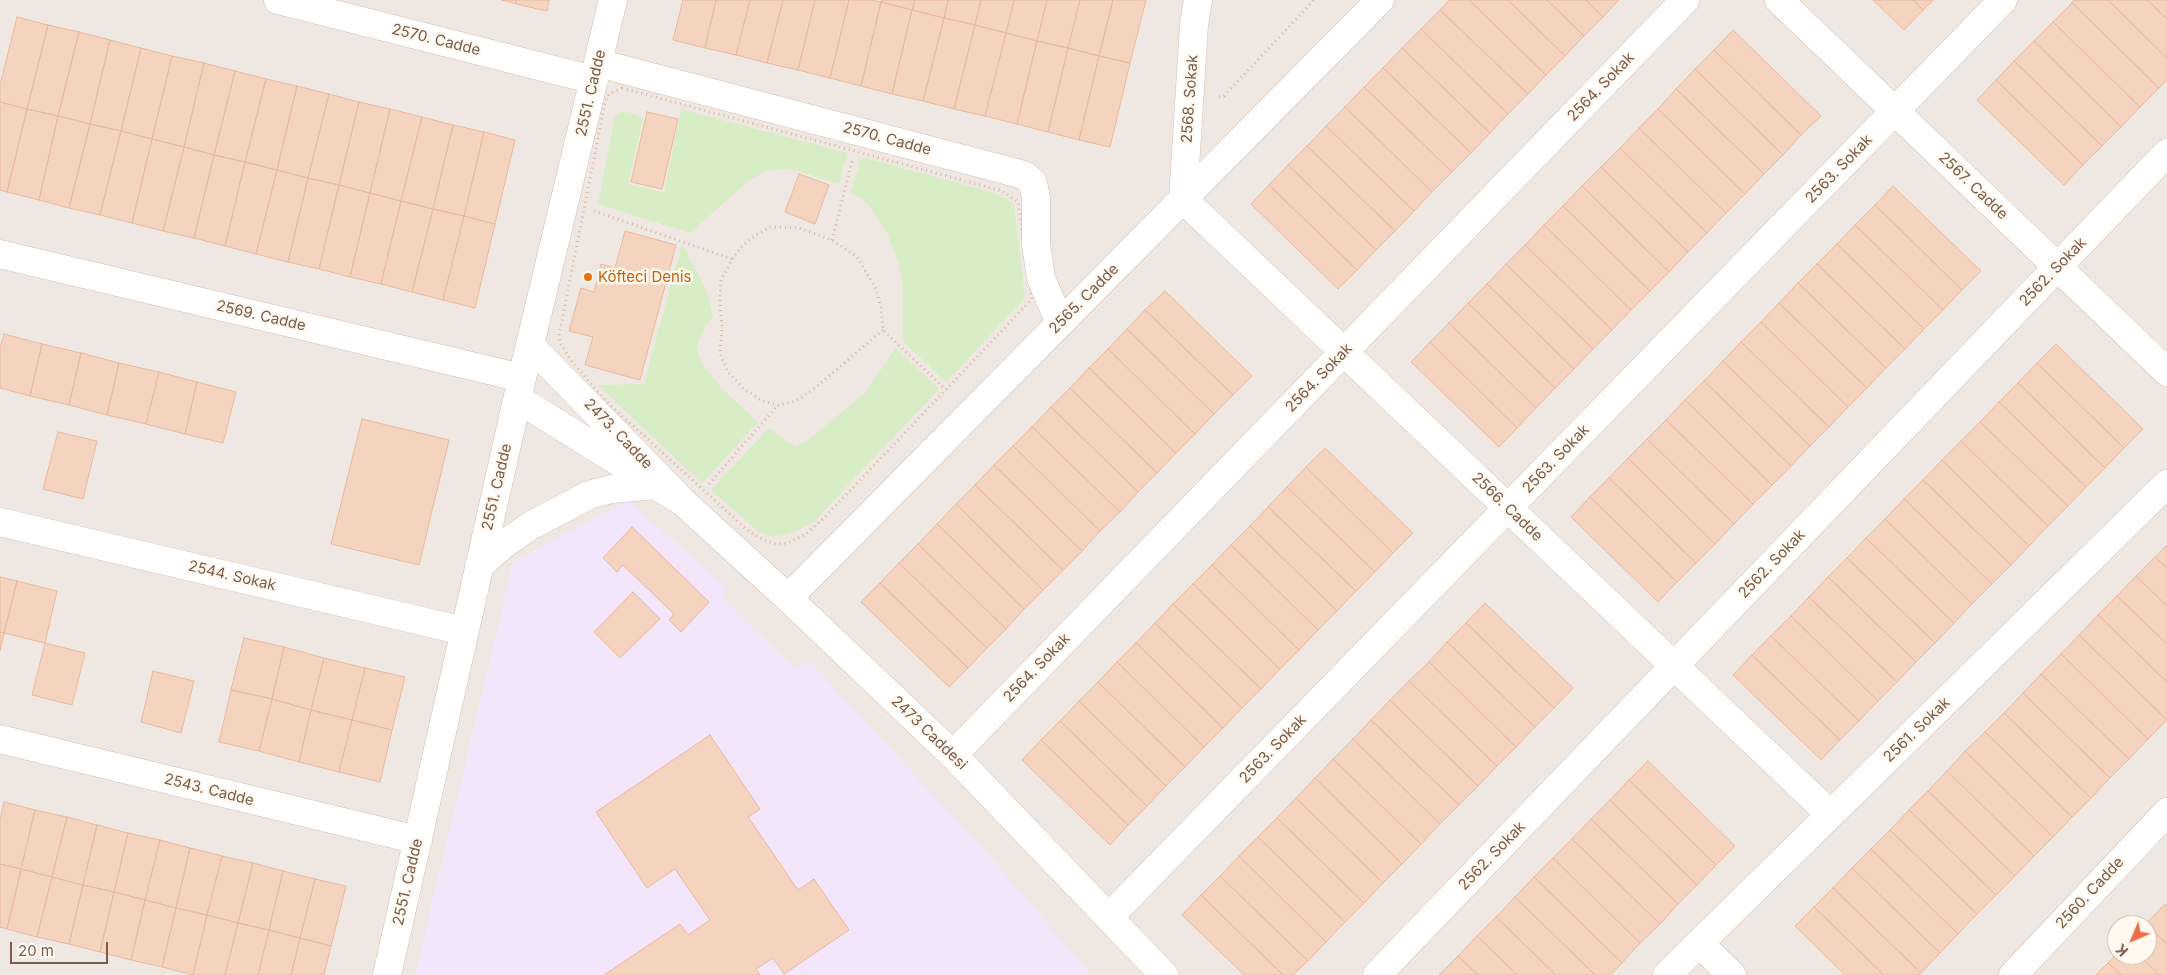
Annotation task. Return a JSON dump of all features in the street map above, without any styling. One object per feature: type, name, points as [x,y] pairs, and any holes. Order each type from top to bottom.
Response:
[{"type":"street","name":"2570. Cadde","points":[[278,0],[596,71],[1024,175],[1033,183],[1036,198],[1036,244],[1041,278],[1060,323]]},
{"type":"street","name":"2551. Cadde","points":[[387,975],[530,344],[575,204],[596,71],[613,0]]},
{"type":"street","name":"2568. Sokak","points":[[1183,199],[1194,25],[1198,0]]},
{"type":"street","name":"2565. Cadde","points":[[788,598],[1380,0]]},
{"type":"street","name":"2564. Sokak","points":[[953,755],[1685,0]]},
{"type":"street","name":"2567. Cadde","points":[[1779,0],[2167,372]]},
{"type":"street","name":"2563. Sokak","points":[[1109,917],[2003,0]]},
{"type":"street","name":"2562. Sokak","points":[[1378,975],[2167,153]]},
{"type":"street","name":"2566. Cadde","points":[[1183,199],[1830,814]]},
{"type":"street","name":"2569. Cadde","points":[[0,254],[520,389]]},
{"type":"street","name":"2473. Cadde","points":[[530,344],[693,496]]},
{"type":"street","name":"2473. Cadde","points":[[520,389],[656,485],[693,496]]},
{"type":"street","name":"2561. Sokak","points":[[1667,975],[2167,484]]},
{"type":"street","name":"2473. Cadde","points":[[479,566],[504,544],[530,526],[589,495],[611,489],[656,485]]},
{"type":"street","name":"2473 Caddesi","points":[[693,496],[788,598],[953,755],[1164,975]]},
{"type":"street","name":"2544. Sokak","points":[[0,522],[464,631]]},
{"type":"street","name":"2543. Cadde","points":[[0,739],[418,840]]},
{"type":"street","name":"2560. Cadde","points":[[2013,975],[2167,812]]},
{"type":"street","points":[[1699,944],[1732,975]]},
{"type":"path","points":[[1213,94],[1219,97],[1224,96],[1314,0]]},
{"type":"path","points":[[622,88],[854,151],[1002,190],[1018,202],[1032,300],[824,518],[806,534],[788,543],[776,544],[754,534],[693,496],[573,363],[560,343],[559,336],[575,204],[605,102],[610,94],[622,88]]},
{"type":"path","points":[[832,240],[854,151]]},
{"type":"path","points":[[575,204],[732,259]]},
{"type":"path","points":[[883,330],[815,388],[796,401],[778,405],[762,400],[744,388],[728,371],[720,353],[722,328],[721,280],[732,259],[742,246],[756,235],[771,227],[799,228],[832,240],[857,257],[875,287],[881,307],[883,330],[946,390]]},
{"type":"path","points":[[693,496],[778,405]]},
{"type":"shaded area","points":[[0,0],[2167,0],[2167,975],[0,975]]},
{"type":"shaded area","points":[[628,500],[727,588],[723,599],[795,669],[810,661],[996,863],[1091,975],[415,975],[513,562]]},
{"type":"green space","points":[[681,109],[847,153],[839,184],[788,169],[765,171],[747,182],[690,233],[598,204],[615,116],[628,112],[643,118],[628,184],[664,193]]},
{"type":"green space","points":[[861,157],[992,192],[1014,203],[1025,298],[946,382],[903,341],[903,287],[898,262],[887,233],[873,211],[865,201],[851,193]]},
{"type":"green space","points":[[682,244],[706,289],[713,316],[702,331],[698,344],[698,353],[702,364],[721,388],[758,422],[702,483],[598,385],[644,384]]},
{"type":"green space","points":[[896,348],[939,389],[815,520],[789,534],[770,537],[758,531],[711,490],[769,428],[796,446],[807,441],[865,393]]},
{"type":"building","points":[[502,0],[516,0],[516,4]]},
{"type":"building","points":[[516,0],[549,0],[547,11],[516,4]]},
{"type":"building","points":[[683,0],[716,0],[705,48],[673,40]]},
{"type":"building","points":[[716,0],[750,0],[736,55],[705,48]]},
{"type":"building","points":[[750,0],[783,0],[767,63],[736,55]]},
{"type":"building","points":[[783,0],[815,0],[798,70],[767,63]]},
{"type":"building","points":[[815,0],[849,0],[830,78],[798,70]]},
{"type":"building","points":[[849,0],[881,2],[861,86],[830,78]]},
{"type":"building","points":[[882,0],[915,0],[912,10],[881,2]]},
{"type":"building","points":[[915,0],[948,0],[944,18],[912,10]]},
{"type":"building","points":[[948,0],[981,0],[975,25],[944,18]]},
{"type":"building","points":[[981,0],[1014,0],[1006,33],[975,25]]},
{"type":"building","points":[[1014,0],[1047,0],[1037,41],[1006,33]]},
{"type":"building","points":[[1047,0],[1080,0],[1068,48],[1037,41]]},
{"type":"building","points":[[1080,0],[1113,0],[1099,56],[1068,48]]},
{"type":"building","points":[[1113,0],[1146,0],[1130,63],[1099,56]]},
{"type":"building","points":[[1449,0],[1469,0],[1546,75],[1528,94],[1440,10]]},
{"type":"building","points":[[1469,0],[1508,0],[1565,56],[1546,75]]},
{"type":"building","points":[[1508,0],[1547,0],[1584,36],[1565,56]]},
{"type":"building","points":[[1547,0],[1586,0],[1603,17],[1584,36]]},
{"type":"building","points":[[1586,0],[1619,0],[1603,17]]},
{"type":"building","points":[[1873,0],[1913,0],[1923,10],[1904,30]]},
{"type":"building","points":[[1913,0],[1933,0],[1923,10]]},
{"type":"building","points":[[2074,0],[2108,0],[2167,58],[2167,80],[2159,88],[2072,3]]},
{"type":"building","points":[[2108,0],[2147,0],[2167,19],[2167,58]]},
{"type":"building","points":[[2147,0],[2167,0],[2167,19]]},
{"type":"building","points":[[881,2],[912,10],[892,94],[861,86]]},
{"type":"building","points":[[2072,3],[2159,88],[2140,107],[2053,22]]},
{"type":"building","points":[[912,10],[944,18],[923,101],[892,94]]},
{"type":"building","points":[[1440,10],[1528,94],[1508,114],[1421,29]]},
{"type":"building","points":[[17,17],[48,25],[27,109],[0,102],[0,85]]},
{"type":"building","points":[[944,18],[975,25],[954,109],[923,101]]},
{"type":"building","points":[[2053,22],[2140,107],[2121,127],[2034,41]]},
{"type":"building","points":[[48,25],[79,32],[58,116],[27,109]]},
{"type":"building","points":[[975,25],[1006,33],[985,116],[954,109]]},
{"type":"building","points":[[1421,29],[1508,114],[1490,133],[1402,48]]},
{"type":"building","points":[[1733,30],[1821,116],[1801,135],[1714,50]]},
{"type":"building","points":[[79,32],[110,40],[90,124],[58,116]]},
{"type":"building","points":[[1006,33],[1037,41],[1017,124],[985,116]]},
{"type":"building","points":[[110,40],[141,48],[121,131],[90,124]]},
{"type":"building","points":[[1037,41],[1068,48],[1048,132],[1017,124]]},
{"type":"building","points":[[2034,41],[2121,127],[2102,146],[2014,61]]},
{"type":"building","points":[[141,48],[172,56],[152,139],[121,131]]},
{"type":"building","points":[[1068,48],[1099,56],[1079,140],[1048,132]]},
{"type":"building","points":[[1402,48],[1490,133],[1471,153],[1383,68]]},
{"type":"building","points":[[1714,50],[1801,135],[1783,155],[1695,69]]},
{"type":"building","points":[[172,56],[204,63],[184,147],[152,139]]},
{"type":"building","points":[[1099,56],[1130,63],[1110,147],[1079,140]]},
{"type":"building","points":[[2014,61],[2102,146],[2083,165],[1996,80]]},
{"type":"building","points":[[204,63],[235,71],[214,155],[184,147]]},
{"type":"building","points":[[1383,68],[1471,153],[1452,172],[1364,87]]},
{"type":"building","points":[[1695,69],[1783,155],[1764,174],[1676,89]]},
{"type":"building","points":[[235,71],[266,79],[245,162],[214,155]]},
{"type":"building","points":[[266,79],[297,86],[277,170],[245,162]]},
{"type":"building","points":[[1996,80],[2083,165],[2064,185],[1977,100]]},
{"type":"building","points":[[297,86],[329,94],[308,178],[277,170]]},
{"type":"building","points":[[1364,87],[1452,172],[1432,192],[1345,107]]},
{"type":"building","points":[[1676,89],[1764,174],[1745,194],[1658,109]]},
{"type":"building","points":[[329,94],[359,102],[339,185],[308,178]]},
{"type":"building","points":[[0,102],[27,109],[7,192],[0,190]]},
{"type":"building","points":[[359,102],[390,109],[370,193],[339,185]]},
{"type":"building","points":[[1345,107],[1432,192],[1414,211],[1326,126]]},
{"type":"building","points":[[27,109],[58,116],[39,200],[7,192]]},
{"type":"building","points":[[390,109],[422,117],[401,201],[370,193]]},
{"type":"building","points":[[1658,109],[1745,194],[1726,213],[1639,128]]},
{"type":"building","points":[[647,112],[678,119],[662,189],[631,182]]},
{"type":"building","points":[[58,116],[90,124],[69,208],[39,200]]},
{"type":"building","points":[[422,117],[453,125],[433,209],[401,201]]},
{"type":"building","points":[[90,124],[121,131],[100,215],[69,208]]},
{"type":"building","points":[[453,125],[484,132],[464,216],[433,209]]},
{"type":"building","points":[[1326,126],[1414,211],[1395,231],[1307,146]]},
{"type":"building","points":[[1639,128],[1726,213],[1707,233],[1620,148]]},
{"type":"building","points":[[121,131],[152,139],[132,223],[100,215]]},
{"type":"building","points":[[484,132],[515,140],[495,224],[464,216]]},
{"type":"building","points":[[152,139],[184,147],[163,231],[132,223]]},
{"type":"building","points":[[1307,146],[1395,231],[1376,250],[1288,165]]},
{"type":"building","points":[[184,147],[214,155],[194,238],[163,231]]},
{"type":"building","points":[[1620,148],[1707,233],[1688,252],[1601,167]]},
{"type":"building","points":[[214,155],[245,162],[225,246],[194,238]]},
{"type":"building","points":[[245,162],[277,170],[256,254],[225,246]]},
{"type":"building","points":[[1288,165],[1376,250],[1357,270],[1269,185]]},
{"type":"building","points":[[1601,167],[1688,252],[1669,272],[1582,186]]},
{"type":"building","points":[[277,170],[308,178],[288,262],[256,254]]},
{"type":"building","points":[[799,174],[829,185],[815,224],[785,212]]},
{"type":"building","points":[[308,178],[339,185],[319,269],[288,262]]},
{"type":"building","points":[[339,185],[370,193],[350,277],[319,269]]},
{"type":"building","points":[[1269,185],[1357,270],[1338,289],[1251,204]]},
{"type":"building","points":[[1582,186],[1669,272],[1650,291],[1563,206]]},
{"type":"building","points":[[1893,186],[1981,271],[1962,290],[1875,205]]},
{"type":"building","points":[[370,193],[401,201],[381,284],[350,277]]},
{"type":"building","points":[[401,201],[433,209],[412,292],[381,284]]},
{"type":"building","points":[[1875,205],[1962,290],[1943,310],[1855,225]]},
{"type":"building","points":[[1563,206],[1650,291],[1631,310],[1544,225]]},
{"type":"building","points":[[433,209],[464,216],[443,300],[412,292]]},
{"type":"building","points":[[464,216],[495,224],[475,308],[443,300]]},
{"type":"building","points":[[1544,225],[1631,310],[1612,330],[1525,245]]},
{"type":"building","points":[[1855,225],[1943,310],[1924,329],[1837,244]]},
{"type":"building","points":[[625,231],[676,245],[640,380],[585,365],[593,337],[569,331],[581,288],[594,292],[601,264],[615,268]]},
{"type":"building","points":[[1837,244],[1924,329],[1905,349],[1817,264]]},
{"type":"building","points":[[1525,245],[1612,330],[1593,349],[1506,264]]},
{"type":"building","points":[[1506,264],[1593,349],[1574,369],[1487,284]]},
{"type":"building","points":[[1817,264],[1905,349],[1886,368],[1798,283]]},
{"type":"building","points":[[1798,283],[1886,368],[1867,388],[1779,303]]},
{"type":"building","points":[[1487,284],[1574,369],[1555,388],[1468,303]]},
{"type":"building","points":[[1165,291],[1252,376],[1233,395],[1145,310]]},
{"type":"building","points":[[1468,303],[1555,388],[1536,408],[1449,323]]},
{"type":"building","points":[[1779,303],[1867,388],[1848,407],[1761,322]]},
{"type":"building","points":[[1145,310],[1233,395],[1214,414],[1127,329]]},
{"type":"building","points":[[1761,322],[1848,407],[1829,427],[1741,342]]},
{"type":"building","points":[[1449,323],[1536,408],[1517,428],[1430,342]]},
{"type":"building","points":[[1127,329],[1214,414],[1195,434],[1108,349]]},
{"type":"building","points":[[4,334],[42,344],[30,396],[0,388],[0,348]]},
{"type":"building","points":[[1430,342],[1517,428],[1499,447],[1411,362]]},
{"type":"building","points":[[1741,342],[1829,427],[1810,446],[1723,361]]},
{"type":"building","points":[[42,344],[81,353],[69,405],[30,396]]},
{"type":"building","points":[[2056,344],[2143,429],[2124,448],[2037,363]]},
{"type":"building","points":[[1108,349],[1195,434],[1176,453],[1089,368]]},
{"type":"building","points":[[81,353],[119,363],[107,415],[69,405]]},
{"type":"building","points":[[1723,361],[1810,446],[1791,466],[1704,381]]},
{"type":"building","points":[[119,363],[159,372],[146,424],[107,415]]},
{"type":"building","points":[[2037,363],[2124,448],[2105,468],[2018,383]]},
{"type":"building","points":[[1089,368],[1176,453],[1157,473],[1070,388]]},
{"type":"building","points":[[159,372],[197,382],[185,434],[146,424]]},
{"type":"building","points":[[1704,381],[1791,466],[1772,485],[1685,400]]},
{"type":"building","points":[[197,382],[236,392],[223,443],[185,434]]},
{"type":"building","points":[[2018,383],[2105,468],[2086,487],[1999,402]]},
{"type":"building","points":[[1070,388],[1157,473],[1138,492],[1051,407]]},
{"type":"building","points":[[1685,400],[1772,485],[1753,504],[1666,420]]},
{"type":"building","points":[[1999,402],[2086,487],[2068,506],[1980,422]]},
{"type":"building","points":[[1051,407],[1138,492],[1120,512],[1032,427]]},
{"type":"building","points":[[362,419],[449,440],[419,565],[331,544]]},
{"type":"building","points":[[1666,420],[1753,504],[1734,524],[1647,439]]},
{"type":"building","points":[[1980,422],[2068,506],[2048,526],[1961,441]]},
{"type":"building","points":[[1032,427],[1120,512],[1100,531],[1013,446]]},
{"type":"building","points":[[58,432],[97,441],[83,499],[43,489]]},
{"type":"building","points":[[1647,439],[1734,524],[1715,544],[1628,458]]},
{"type":"building","points":[[1961,441],[2048,526],[2029,546],[1942,460]]},
{"type":"building","points":[[1013,446],[1100,531],[1082,551],[994,465]]},
{"type":"building","points":[[1325,448],[1413,533],[1393,553],[1306,467]]},
{"type":"building","points":[[1628,458],[1715,544],[1696,563],[1609,478]]},
{"type":"building","points":[[1942,460],[2029,546],[2011,565],[1923,480]]},
{"type":"building","points":[[994,465],[1082,551],[1063,570],[975,485]]},
{"type":"building","points":[[1306,467],[1393,553],[1375,572],[1287,487]]},
{"type":"building","points":[[1609,478],[1696,563],[1677,582],[1590,497]]},
{"type":"building","points":[[1923,480],[2011,565],[1992,584],[1904,499]]},
{"type":"building","points":[[975,485],[1063,570],[1043,590],[956,504]]},
{"type":"building","points":[[1287,487],[1375,572],[1356,591],[1268,507]]},
{"type":"building","points":[[1590,497],[1677,582],[1658,602],[1571,517]]},
{"type":"building","points":[[1904,499],[1992,584],[1972,604],[1885,519]]},
{"type":"building","points":[[956,504],[1043,590],[1024,609],[937,524]]},
{"type":"building","points":[[1268,507],[1356,591],[1337,611],[1250,526]]},
{"type":"building","points":[[1885,519],[1972,604],[1954,623],[1866,538]]},
{"type":"building","points":[[937,524],[1024,609],[1006,629],[918,544]]},
{"type":"building","points":[[1250,526],[1337,611],[1318,630],[1231,545]]},
{"type":"building","points":[[632,527],[709,602],[681,632],[669,620],[674,614],[623,565],[617,572],[603,558]]},
{"type":"building","points":[[1866,538],[1954,623],[1935,643],[1847,558]]},
{"type":"building","points":[[918,544],[1006,629],[987,648],[899,563]]},
{"type":"building","points":[[1231,545],[1318,630],[1299,650],[1212,565]]},
{"type":"building","points":[[2167,545],[2167,568],[2155,557]]},
{"type":"building","points":[[2155,557],[2167,568],[2167,606],[2136,576]]},
{"type":"building","points":[[1847,558],[1935,643],[1916,662],[1828,577]]},
{"type":"building","points":[[899,563],[987,648],[968,668],[880,583]]},
{"type":"building","points":[[1212,565],[1299,650],[1280,669],[1193,584]]},
{"type":"building","points":[[2136,576],[2167,606],[2167,644],[2117,596]]},
{"type":"building","points":[[0,577],[17,581],[4,633],[0,632]]},
{"type":"building","points":[[1828,577],[1916,662],[1897,682],[1809,597]]},
{"type":"building","points":[[17,581],[57,591],[45,643],[4,633]]},
{"type":"building","points":[[880,583],[968,668],[949,687],[861,602]]},
{"type":"building","points":[[1193,584],[1280,669],[1261,689],[1173,604]]},
{"type":"building","points":[[633,592],[660,619],[620,658],[594,632]]},
{"type":"building","points":[[2117,596],[2167,644],[2167,682],[2098,615]]},
{"type":"building","points":[[1809,597],[1897,682],[1878,701],[1791,616]]},
{"type":"building","points":[[1485,603],[1573,688],[1554,708],[1466,623]]},
{"type":"building","points":[[1173,604],[1261,689],[1242,708],[1155,623]]},
{"type":"building","points":[[2098,615],[2167,682],[2167,720],[2079,635]]},
{"type":"building","points":[[1791,616],[1878,701],[1859,721],[1771,636]]},
{"type":"building","points":[[1155,623],[1242,708],[1223,728],[1136,643]]},
{"type":"building","points":[[1466,623],[1554,708],[1535,727],[1447,642]]},
{"type":"building","points":[[0,632],[4,633],[0,651]]},
{"type":"building","points":[[2079,635],[2167,720],[2148,739],[2061,654]]},
{"type":"building","points":[[1771,636],[1859,721],[1840,740],[1752,655]]},
{"type":"building","points":[[244,638],[284,647],[272,699],[231,690]]},
{"type":"building","points":[[1447,642],[1535,727],[1516,747],[1429,662]]},
{"type":"building","points":[[45,643],[85,653],[72,705],[32,695]]},
{"type":"building","points":[[1136,643],[1223,728],[1204,747],[1117,662]]},
{"type":"building","points":[[284,647],[324,658],[311,710],[272,699]]},
{"type":"building","points":[[2061,654],[2148,739],[2129,759],[2041,674]]},
{"type":"building","points":[[1752,655],[1840,740],[1821,760],[1733,675]]},
{"type":"building","points":[[324,658],[365,668],[352,720],[311,710]]},
{"type":"building","points":[[1117,662],[1204,747],[1185,767],[1098,682]]},
{"type":"building","points":[[1429,662],[1516,747],[1497,766],[1409,681]]},
{"type":"building","points":[[365,668],[405,677],[392,730],[352,720]]},
{"type":"building","points":[[153,671],[194,681],[181,733],[141,722]]},
{"type":"building","points":[[2041,674],[2129,759],[2110,778],[2023,693]]},
{"type":"building","points":[[1409,681],[1497,766],[1478,786],[1390,700]]},
{"type":"building","points":[[1098,682],[1185,767],[1166,786],[1079,701]]},
{"type":"building","points":[[231,690],[272,699],[259,751],[219,742]]},
{"type":"building","points":[[2023,693],[2110,778],[2091,798],[2004,713]]},
{"type":"building","points":[[272,699],[311,710],[299,762],[259,751]]},
{"type":"building","points":[[1390,700],[1478,786],[1459,805],[1371,720]]},
{"type":"building","points":[[1079,701],[1166,786],[1147,806],[1060,721]]},
{"type":"building","points":[[311,710],[352,720],[339,772],[299,762]]},
{"type":"building","points":[[2004,713],[2091,798],[2072,817],[1985,732]]},
{"type":"building","points":[[352,720],[392,730],[380,782],[339,772]]},
{"type":"building","points":[[1371,720],[1459,805],[1440,824],[1353,739]]},
{"type":"building","points":[[1060,721],[1147,806],[1128,825],[1041,740]]},
{"type":"building","points":[[1985,732],[2072,817],[2053,837],[1965,751]]},
{"type":"building","points":[[710,735],[760,809],[748,817],[798,890],[814,879],[849,930],[784,974],[773,958],[756,969],[760,975],[604,975],[680,924],[688,935],[710,920],[675,869],[647,888],[596,812]]},
{"type":"building","points":[[1353,739],[1440,824],[1421,844],[1333,759]]},
{"type":"building","points":[[1041,740],[1128,825],[1110,845],[1022,760]]},
{"type":"building","points":[[1965,751],[2053,837],[2034,856],[1947,771]]},
{"type":"building","points":[[1333,759],[1421,844],[1402,864],[1315,778]]},
{"type":"building","points":[[1648,761],[1735,846],[1716,865],[1629,780]]},
{"type":"building","points":[[1947,771],[2034,856],[2015,876],[1928,791]]},
{"type":"building","points":[[1315,778],[1402,864],[1383,883],[1296,798]]},
{"type":"building","points":[[1629,780],[1716,865],[1697,885],[1610,800]]},
{"type":"building","points":[[1928,791],[2015,876],[1996,895],[1909,810]]},
{"type":"building","points":[[1296,798],[1383,883],[1364,903],[1277,818]]},
{"type":"building","points":[[1610,800],[1697,885],[1678,904],[1591,819]]},
{"type":"building","points":[[4,802],[35,810],[21,869],[0,864],[0,820]]},
{"type":"building","points":[[35,810],[67,817],[52,877],[21,869]]},
{"type":"building","points":[[1909,810],[1996,895],[1977,914],[1890,830]]},
{"type":"building","points":[[67,817],[97,825],[83,885],[52,877]]},
{"type":"building","points":[[1277,818],[1364,903],[1345,922],[1258,837]]},
{"type":"building","points":[[1591,819],[1678,904],[1660,924],[1572,839]]},
{"type":"building","points":[[97,825],[128,833],[114,892],[83,885]]},
{"type":"building","points":[[1890,830],[1977,914],[1958,934],[1871,849]]},
{"type":"building","points":[[128,833],[160,840],[145,900],[114,892]]},
{"type":"building","points":[[1258,837],[1345,922],[1326,942],[1239,856]]},
{"type":"building","points":[[1572,839],[1660,924],[1640,943],[1553,858]]},
{"type":"building","points":[[160,840],[190,848],[176,908],[145,900]]},
{"type":"building","points":[[190,848],[222,856],[207,915],[176,908]]},
{"type":"building","points":[[1871,849],[1958,934],[1940,953],[1852,868]]},
{"type":"building","points":[[222,856],[253,863],[238,923],[207,915]]},
{"type":"building","points":[[1239,856],[1326,942],[1308,961],[1220,876]]},
{"type":"building","points":[[1553,858],[1640,943],[1622,963],[1534,877]]},
{"type":"building","points":[[253,863],[283,871],[269,930],[238,923]]},
{"type":"building","points":[[0,864],[21,869],[7,929],[0,927]]},
{"type":"building","points":[[1852,868],[1940,953],[1921,973],[1833,888]]},
{"type":"building","points":[[21,869],[52,877],[37,937],[7,929]]},
{"type":"building","points":[[283,871],[315,879],[300,938],[269,930]]},
{"type":"building","points":[[1220,876],[1308,961],[1293,975],[1283,975],[1201,895]]},
{"type":"building","points":[[52,877],[83,885],[69,944],[37,937]]},
{"type":"building","points":[[1534,877],[1622,963],[1610,975],[1595,975],[1515,897]]},
{"type":"building","points":[[315,879],[346,886],[331,946],[300,938]]},
{"type":"building","points":[[83,885],[114,892],[100,952],[69,944]]},
{"type":"building","points":[[1833,888],[1921,973],[1918,975],[1884,975],[1814,907]]},
{"type":"building","points":[[114,892],[145,900],[131,960],[100,952]]},
{"type":"building","points":[[1201,895],[1283,975],[1244,975],[1182,915]]},
{"type":"building","points":[[1515,897],[1595,975],[1556,975],[1496,917]]},
{"type":"building","points":[[145,900],[176,908],[162,967],[131,960]]},
{"type":"building","points":[[2165,904],[2167,907],[2167,944],[2157,934],[2157,915],[2155,915]]},
{"type":"building","points":[[1814,907],[1884,975],[1845,975],[1795,926]]},
{"type":"building","points":[[176,908],[207,915],[193,975],[162,967]]},
{"type":"building","points":[[207,915],[238,923],[225,975],[193,975]]},
{"type":"building","points":[[1496,917],[1556,975],[1517,975],[1477,936]]},
{"type":"building","points":[[238,923],[269,930],[258,975],[225,975]]},
{"type":"building","points":[[269,930],[300,938],[291,975],[258,975]]},
{"type":"building","points":[[2157,934],[2167,944],[2167,975],[2159,975],[2149,965],[2157,965]]},
{"type":"building","points":[[1477,936],[1517,975],[1478,975],[1458,956]]},
{"type":"building","points":[[300,938],[331,946],[324,975],[291,975]]},
{"type":"building","points":[[1458,956],[1478,975],[1439,975]]},
{"type":"building","points":[[2107,964],[2121,975],[2096,975]]},
{"type":"building","points":[[2110,965],[2149,965],[2159,975],[2121,975]]},
{"type":"place","name":"Köfteci Denis","points":[[588,277]]}]
